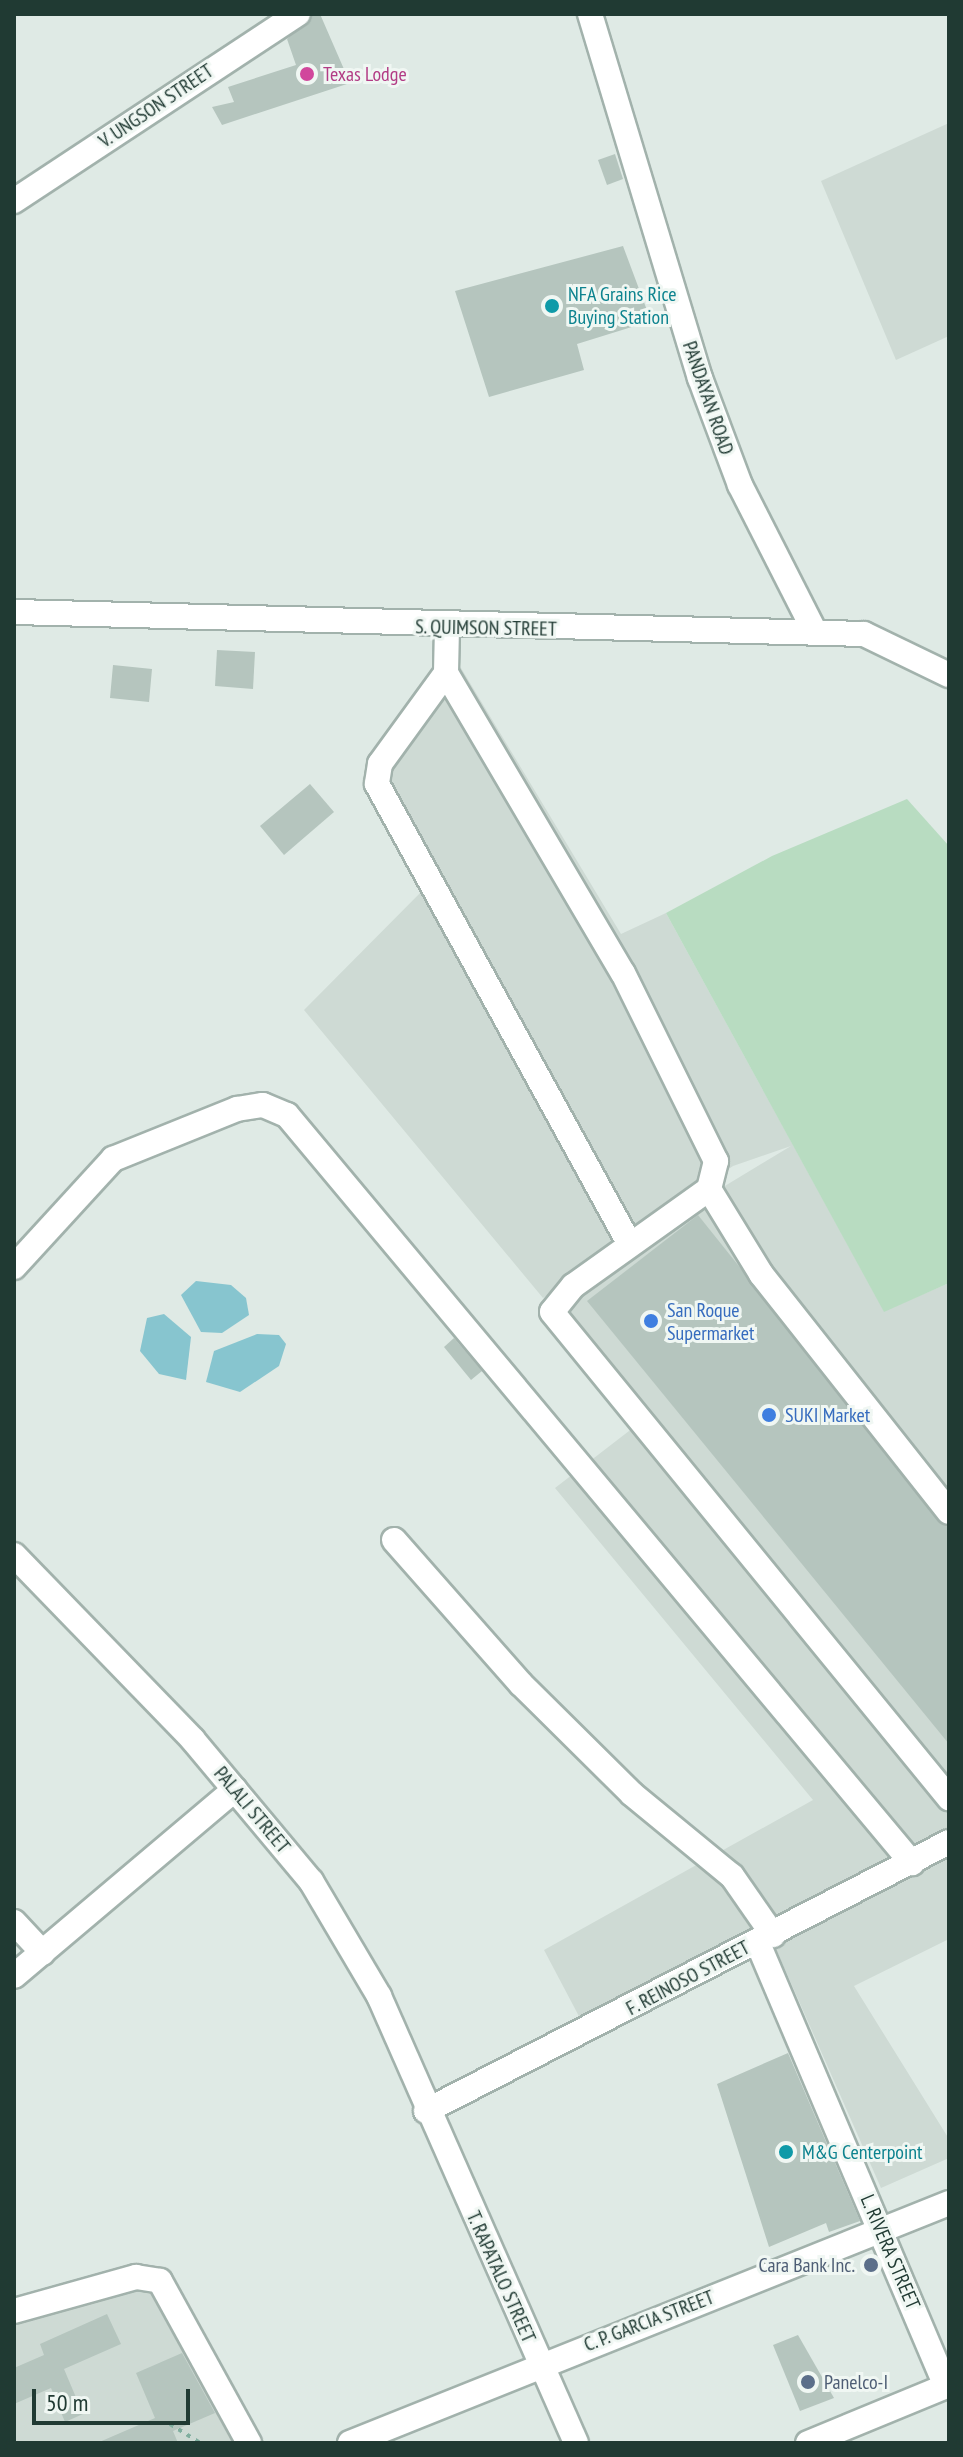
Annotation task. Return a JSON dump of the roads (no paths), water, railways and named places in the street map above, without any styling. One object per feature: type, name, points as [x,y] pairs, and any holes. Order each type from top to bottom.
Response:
[{"type":"street","name":"V. UNGSON STREET","points":[[14,201],[298,14]]},
{"type":"street","name":"PANDAYAN ROAD","points":[[590,14],[700,378],[740,485],[815,632]]},
{"type":"street","name":"S. QUIMSON STREET","points":[[14,612],[447,628],[864,634],[949,675]]},
{"type":"street","points":[[447,628],[446,673],[623,973],[716,1161],[709,1189],[629,1243],[553,1305],[555,1319],[949,1798]]},
{"type":"street","points":[[446,673],[380,764],[377,784],[629,1243]]},
{"type":"street","points":[[14,1267],[113,1159],[237,1109],[263,1105],[287,1115],[912,1863]]},
{"type":"street","points":[[709,1189],[761,1274],[949,1512]]},
{"type":"street","name":"L. RIVERA STREET","points":[[394,1540],[521,1684],[632,1794],[732,1876],[765,1938],[946,2392]]},
{"type":"street","name":"PALALI STREET","points":[[14,1555],[235,1789],[326,1907],[379,1996],[426,2111]]},
{"type":"street","points":[[14,1976],[235,1789]]},
{"type":"street","name":"F. REINOSO STREET","points":[[426,2111],[949,1842]]},
{"type":"street","points":[[14,1922],[43,1953]]},
{"type":"street","name":"T. RAPATALO STREET","points":[[426,2111],[576,2443]]},
{"type":"street","name":"C. P. GARCIA STREET","points":[[350,2443],[540,2364],[949,2203]]},
{"type":"street","points":[[14,2311],[136,2277],[160,2281],[249,2443]]},
{"type":"street","points":[[808,2443],[946,2392]]},
{"type":"water","points":[[196,1281],[231,1285],[246,1298],[249,1315],[222,1333],[201,1332],[181,1295]]},
{"type":"water","points":[[164,1314],[191,1337],[186,1380],[159,1374],[140,1351],[147,1318]]},
{"type":"water","points":[[257,1334],[279,1335],[286,1344],[279,1366],[240,1392],[206,1382],[214,1351]]},
{"type":"place","name":"Texas Lodge","points":[[307,74]]},
{"type":"place","name":"NFA Grains Rice Buying Station","points":[[552,306]]},
{"type":"place","name":"San Roque Supermarket","points":[[651,1321]]},
{"type":"place","name":"SUKI Market","points":[[769,1415]]},
{"type":"place","name":"M&G Centerpoint","points":[[786,2152]]},
{"type":"place","name":"Cara Bank Inc.","points":[[871,2265]]},
{"type":"place","name":"Panelco-I","points":[[808,2382]]}]
